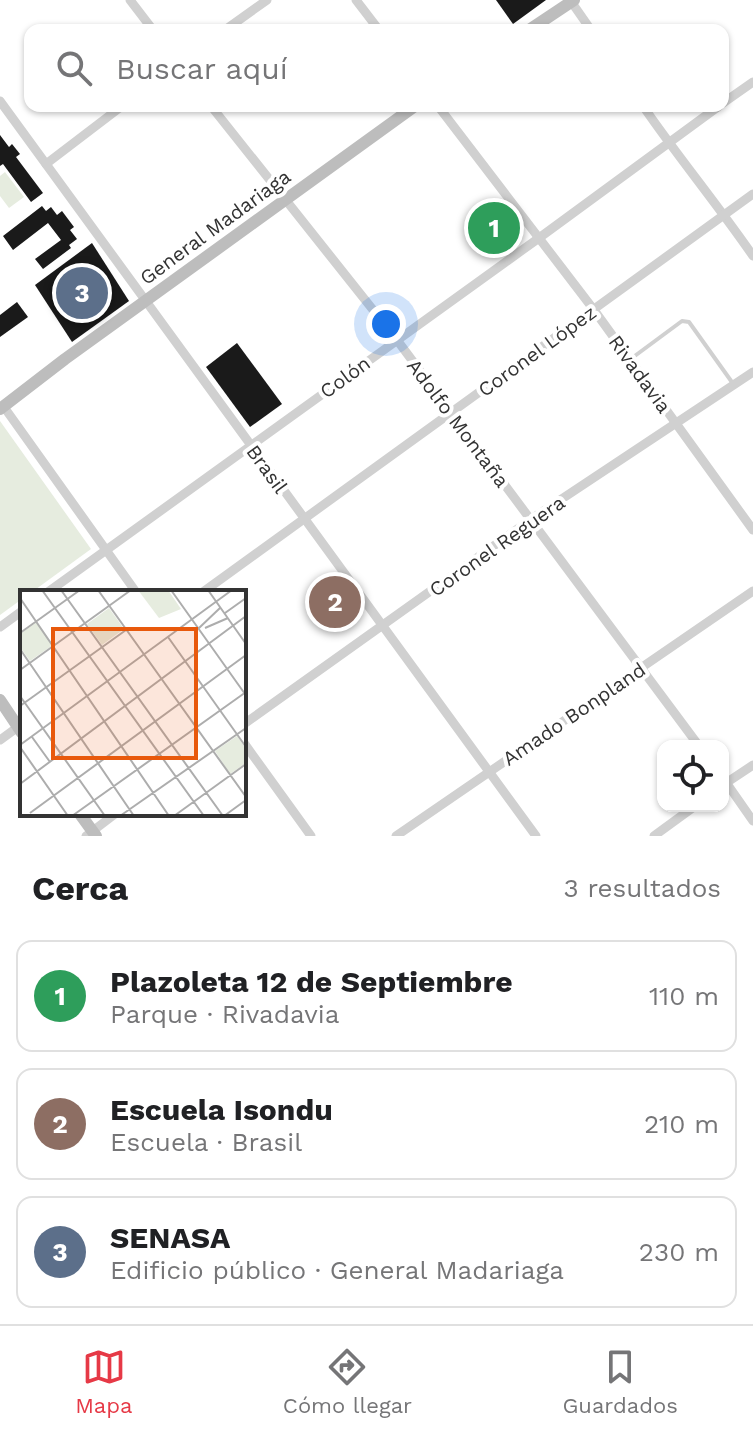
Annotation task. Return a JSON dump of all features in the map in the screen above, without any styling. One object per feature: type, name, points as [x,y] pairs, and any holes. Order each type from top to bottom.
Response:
[{"type":"street","points":[[130,0],[148,24]]},
{"type":"street","points":[[233,24],[267,0]]},
{"type":"street","points":[[356,0],[374,24]]},
{"type":"street","points":[[538,24],[572,1],[587,24]]},
{"type":"street","name":"Colón","points":[[729,99],[753,82]]},
{"type":"street","name":"Brasil","points":[[0,101],[536,836]]},
{"type":"street","points":[[46,164],[114,112]]},
{"type":"street","name":"Adolfo Montaña","points":[[216,112],[397,340],[694,740]]},
{"type":"street","name":"General Madariaga","points":[[2,408],[407,112]]},
{"type":"street","name":"Rivadavia","points":[[443,112],[594,310],[753,530]]},
{"type":"street","points":[[647,112],[753,256]]},
{"type":"street","name":"Colón","points":[[51,590],[711,112]]},
{"type":"street","name":"Coronel López","points":[[206,590],[753,194]]},
{"type":"street","name":"Coronel Reguera","points":[[246,723],[530,520],[753,372]]},
{"type":"street","points":[[2,408],[135,590]]},
{"type":"street","name":"Amado Bonpland","points":[[396,836],[753,591]]},
{"type":"street","points":[[0,627],[20,612]]},
{"type":"street","points":[[0,700],[20,727]]},
{"type":"street","points":[[0,740],[20,729]]},
{"type":"street","points":[[246,746],[311,836]]},
{"type":"street","points":[[729,779],[753,765]]},
{"type":"street","points":[[729,789],[753,821]]},
{"type":"street","points":[[654,836],[687,812]]},
{"type":"street","points":[[81,816],[91,834],[113,816]]},
{"type":"lane","points":[[630,360],[682,321],[689,322],[734,385]]},
{"type":"shaded area","points":[[5,172],[24,197],[9,208],[0,196],[0,176]]},
{"type":"shaded area","points":[[494,200],[523,237],[494,258],[466,220]]},
{"type":"shaded area","points":[[0,421],[91,549],[35,590],[20,590],[20,600],[0,615]]},
{"type":"building","points":[[496,0],[546,0],[513,24]]},
{"type":"building","points":[[0,135],[9,147],[12,144],[20,154],[16,157],[43,193],[31,202],[3,164],[0,166]]},
{"type":"building","points":[[42,206],[46,211],[51,207],[57,215],[62,211],[74,227],[70,230],[77,239],[69,245],[71,248],[43,269],[35,259],[61,240],[48,223],[13,250],[3,236]]},
{"type":"building","points":[[92,243],[129,301],[72,342],[35,285]]},
{"type":"building","points":[[17,302],[28,317],[0,337],[0,315]]},
{"type":"building","points":[[237,343],[282,404],[250,427],[206,367]]},
{"type":"place","name":"Plazoleta 12 de Septiembre","points":[[494,228]]},
{"type":"place","name":"SENASA","points":[[82,293]]},
{"type":"place","name":"Escuela Isondu","points":[[335,602]]}]
